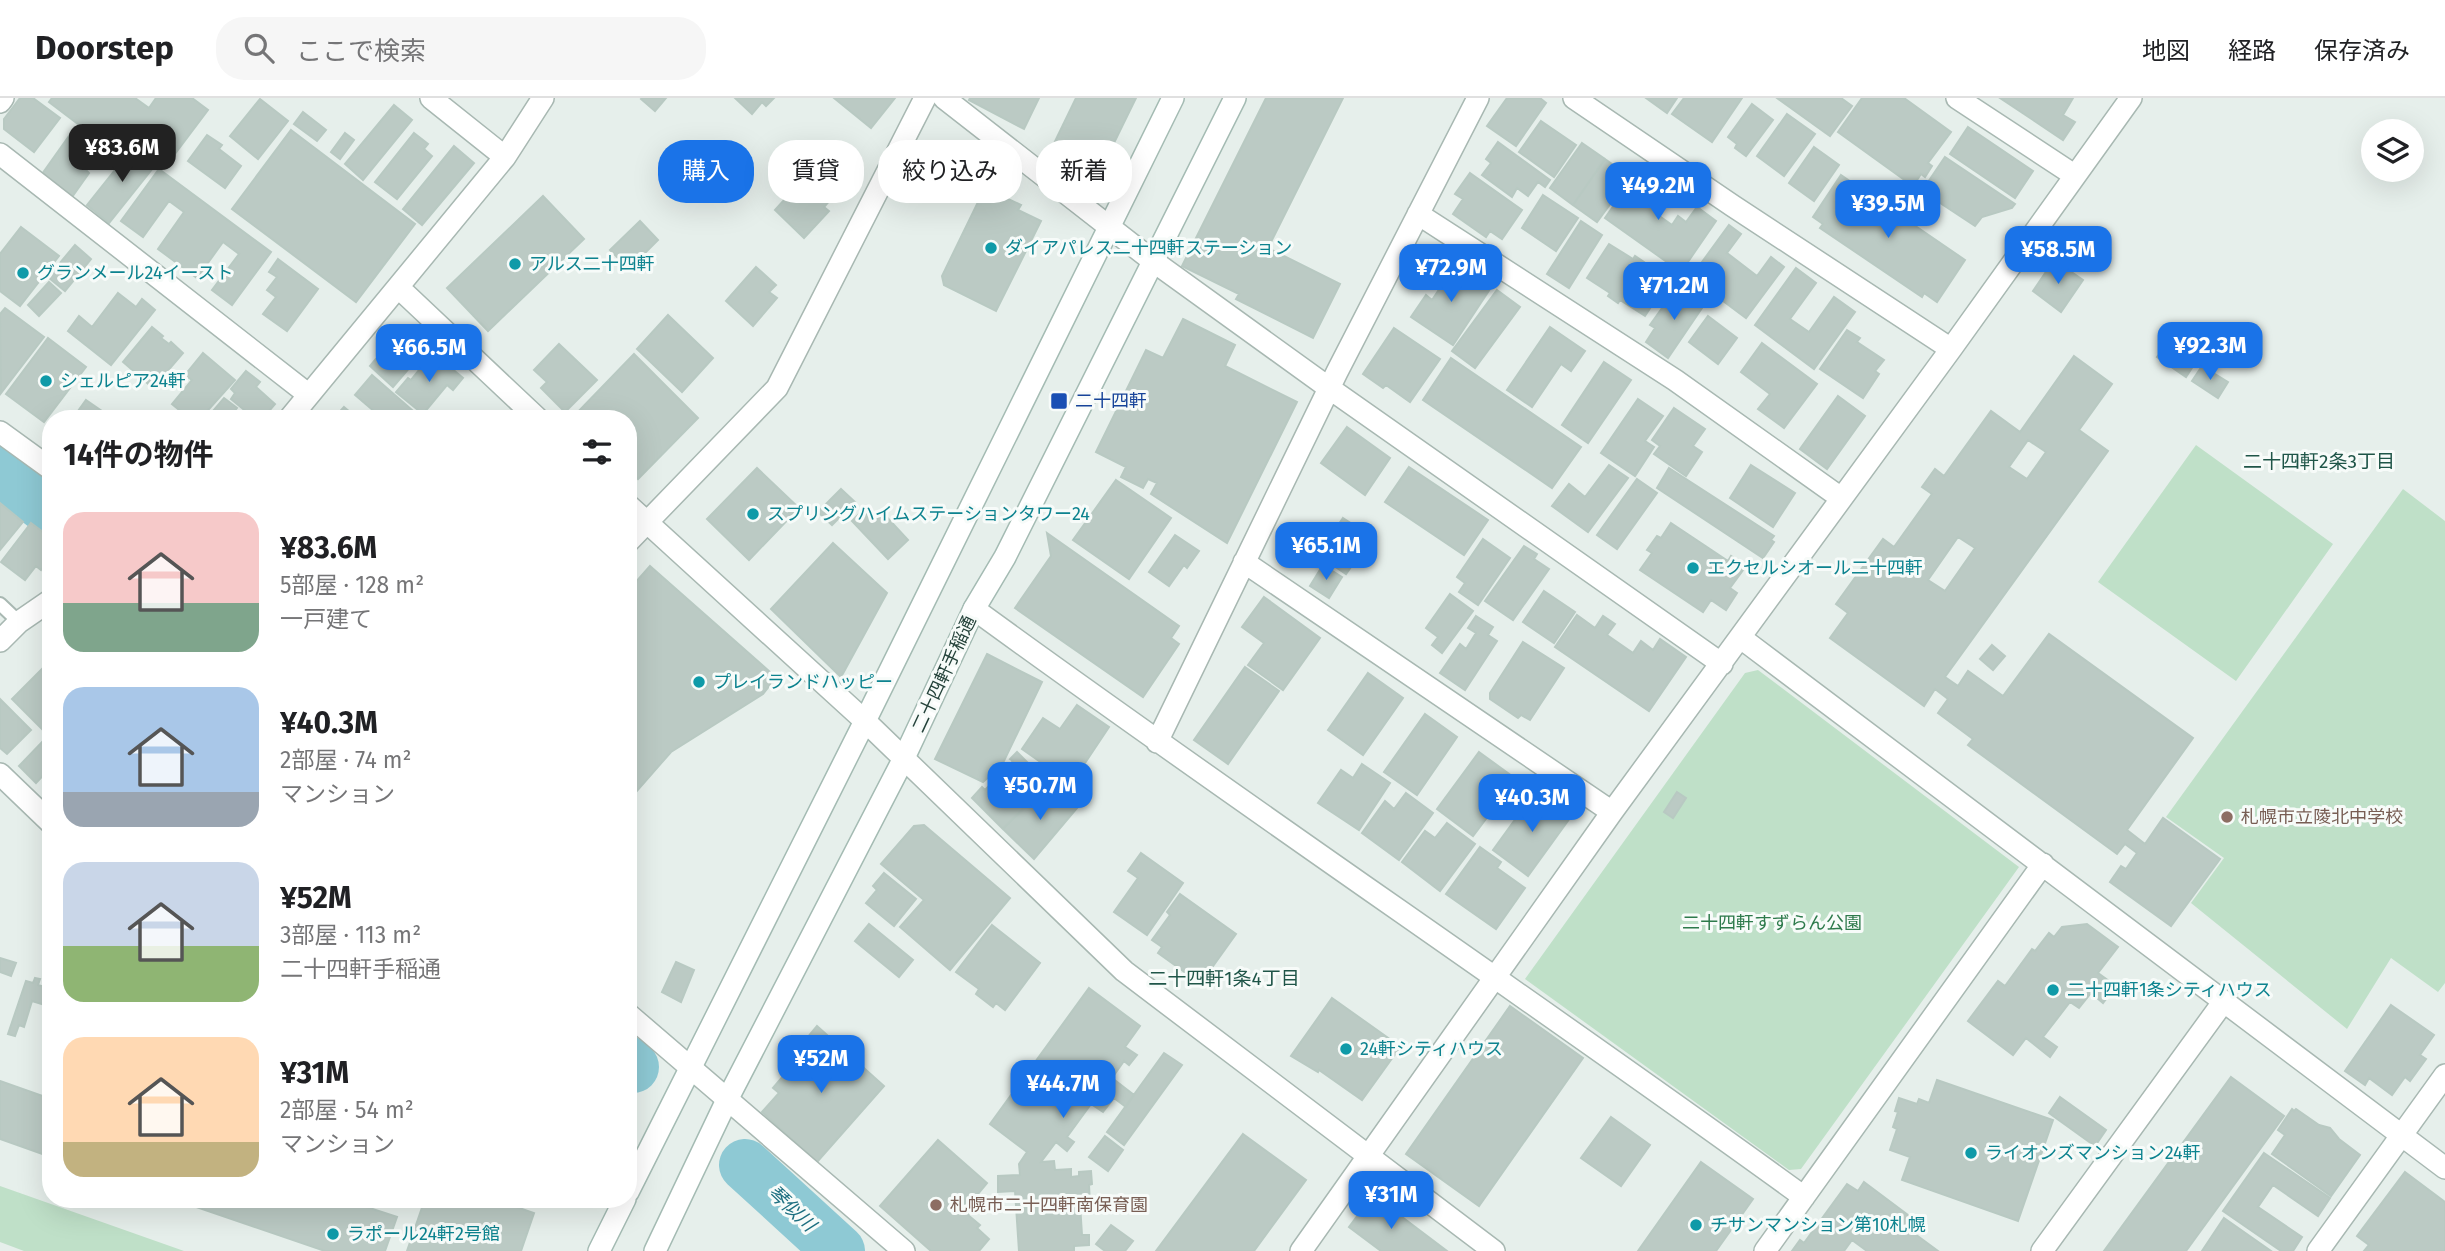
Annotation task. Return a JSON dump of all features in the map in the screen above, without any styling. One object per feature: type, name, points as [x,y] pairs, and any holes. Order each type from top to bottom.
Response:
[{"type":"street","points":[[431,98],[505,158]]},
{"type":"street","points":[[297,410],[505,158],[543,98]]},
{"type":"street","points":[[637,532],[777,388],[925,98]]},
{"type":"street","points":[[944,98],[1153,261],[1722,664]]},
{"type":"street","points":[[637,1174],[865,721],[1173,98]]},
{"type":"street","name":"二十四軒手稲通","points":[[654,1251],[727,1100],[903,760],[974,609],[1006,557],[1235,98]]},
{"type":"street","points":[[1157,742],[1329,388],[1478,98]]},
{"type":"street","points":[[1574,98],[1951,349]]},
{"type":"street","points":[[1957,98],[2074,175]]},
{"type":"street","points":[[1301,1251],[1612,812],[2131,98]]},
{"type":"street","points":[[0,154],[309,395]]},
{"type":"street","points":[[1418,214],[1675,380],[1841,498]]},
{"type":"street","points":[[398,287],[529,410]]},
{"type":"street","points":[[0,432],[42,462]]},
{"type":"street","points":[[637,514],[865,721],[1124,971],[1494,1251]]},
{"type":"street","points":[[1244,562],[1612,812]]},
{"type":"street","points":[[0,641],[19,622],[42,606]]},
{"type":"street","points":[[974,609],[1157,742],[1496,977],[1804,1197]]},
{"type":"street","points":[[1741,638],[2445,1168]]},
{"type":"street","points":[[0,774],[42,814]]},
{"type":"street","points":[[1765,1251],[2043,864]]},
{"type":"street","points":[[2042,1251],[2224,1001]]},
{"type":"street","points":[[637,1022],[904,1251]]},
{"type":"street","points":[[2318,1251],[2445,1075]]},
{"type":"street","points":[[599,1251],[620,1208]]},
{"type":"lane","points":[[0,604],[19,622]]},
{"type":"green space","points":[[2196,445],[2333,544],[2236,681],[2098,582]]},
{"type":"green space","points":[[2403,489],[2445,521],[2445,983],[2438,992],[2391,958],[2347,1029],[2191,903],[2224,858],[2166,817]]},
{"type":"green space","name":"二十四軒すずらん公園","points":[[1758,670],[2019,867],[1801,1169],[1789,1170],[1525,979],[1745,673]]},
{"type":"green space","points":[[0,1186],[42,1201],[42,1208],[62,1208],[184,1251],[24,1251],[0,1242]]},
{"type":"building","points":[[20,98],[33,98],[60,118],[34,152],[4,129],[4,119]]},
{"type":"building","points":[[52,98],[135,98],[149,108],[156,98],[192,98],[208,110],[168,163],[125,130],[111,149],[49,102]]},
{"type":"building","points":[[642,98],[666,98],[655,111]]},
{"type":"building","points":[[735,98],[774,98],[766,106],[762,102],[752,114]]},
{"type":"building","points":[[834,98],[895,98],[871,128]]},
{"type":"building","points":[[1039,98],[1024,129],[969,100]]},
{"type":"building","points":[[1076,98],[1136,98],[1115,140],[1056,140]]},
{"type":"building","points":[[1266,98],[1343,98],[1268,248],[1340,284],[1313,338],[1236,299],[1239,294],[1182,266]]},
{"type":"building","points":[[1507,98],[1540,98],[1546,103],[1516,146],[1487,126]]},
{"type":"building","points":[[1646,98],[1677,98],[1667,113]]},
{"type":"building","points":[[1684,98],[1742,98],[1712,142],[1672,114]]},
{"type":"building","points":[[1777,98],[1841,98],[1852,106],[1830,136]]},
{"type":"building","points":[[1862,98],[1904,98],[1951,132],[1928,163],[1932,166],[1925,177],[1921,174],[1913,186],[1838,132]]},
{"type":"building","points":[[2000,98],[2073,98],[2063,115],[2075,122],[2063,140]]},
{"type":"building","points":[[260,99],[288,121],[258,159],[230,136]]},
{"type":"building","points":[[1752,104],[1773,120],[1746,156],[1735,148],[1737,144],[1728,137]]},
{"type":"building","points":[[394,105],[412,120],[363,180],[345,164]]},
{"type":"building","points":[[303,112],[326,130],[317,141],[294,124]]},
{"type":"building","points":[[1787,114],[1815,134],[1784,176],[1757,156]]},
{"type":"building","points":[[1541,121],[1576,145],[1554,177],[1519,152]]},
{"type":"building","points":[[1968,127],[2033,171],[2015,198],[1950,154]]},
{"type":"building","points":[[74,129],[101,150],[86,170],[89,173],[72,197],[42,174]]},
{"type":"building","points":[[291,130],[415,224],[356,302],[232,209]]},
{"type":"building","points":[[345,133],[354,140],[340,159],[331,152]]},
{"type":"building","points":[[414,133],[428,144],[424,149],[432,156],[397,199],[375,182]]},
{"type":"building","points":[[207,135],[222,145],[219,149],[241,166],[225,188],[188,161]]},
{"type":"building","points":[[1498,142],[1550,180],[1545,187],[1538,182],[1528,196],[1517,188],[1512,197],[1482,175],[1491,163],[1486,159]]},
{"type":"building","points":[[1582,143],[1605,159],[1573,205],[1550,188]]},
{"type":"building","points":[[135,145],[157,163],[109,223],[87,205]]},
{"type":"building","points":[[454,146],[474,163],[422,225],[403,209]]},
{"type":"building","points":[[1814,147],[1839,165],[1814,201],[1789,183]]},
{"type":"building","points":[[1945,157],[2015,204],[2012,208],[1982,217],[1975,226],[1922,191]]},
{"type":"building","points":[[1605,159],[1630,177],[1597,222],[1573,205]]},
{"type":"building","points":[[1640,168],[1667,186],[1657,200],[1665,205],[1658,215],[1672,225],[1678,216],[1686,222],[1697,207],[1716,221],[1681,272],[1605,218]]},
{"type":"building","points":[[159,169],[271,252],[232,305],[212,290],[239,254],[223,242],[197,278],[158,249],[184,212],[169,201],[143,237],[121,221]]},
{"type":"building","points":[[1470,173],[1522,210],[1502,239],[1490,231],[1486,237],[1453,214],[1463,199],[1455,194]]},
{"type":"building","points":[[1841,175],[1965,260],[1937,302],[1924,293],[1922,297],[1820,228],[1823,224],[1813,217]]},
{"type":"building","points":[[1543,195],[1578,218],[1556,251],[1522,228]]},
{"type":"building","name":"アルス二十四軒","points":[[543,196],[584,239],[488,331],[447,288]]},
{"type":"building","points":[[781,203],[828,203],[824,207],[829,211],[804,238],[775,210]]},
{"type":"building","name":"ダイアパレス二十四軒ステーション","points":[[978,203],[1017,203],[1021,205],[1018,210],[1041,221],[996,311],[944,285],[942,276]]},
{"type":"building","points":[[640,221],[658,240],[629,269],[610,250]]},
{"type":"building","points":[[1581,221],[1602,235],[1569,288],[1547,274]]},
{"type":"building","points":[[1729,225],[1741,234],[1727,253],[1757,276],[1771,257],[1784,267],[1746,318],[1719,298],[1715,303],[1696,289],[1699,284],[1691,277]]},
{"type":"building","name":"グランメール24イースト","points":[[21,227],[59,256],[20,306],[0,291],[0,254]]},
{"type":"building","points":[[1609,244],[1633,259],[1635,256],[1644,262],[1642,265],[1668,281],[1645,316],[1620,300],[1618,303],[1608,296],[1610,293],[1587,278]]},
{"type":"building","points":[[75,245],[91,259],[65,291],[48,277]]},
{"type":"building","points":[[278,259],[318,289],[287,331],[263,314],[276,297],[267,290],[277,277],[269,272]]},
{"type":"building","points":[[2054,260],[2083,280],[2061,312],[2033,291]]},
{"type":"building","points":[[1448,261],[1490,289],[1453,345],[1411,317],[1426,295],[1432,300],[1442,285],[1435,281]]},
{"type":"building","points":[[756,267],[776,285],[769,292],[777,298],[753,326],[726,301]]},
{"type":"building","points":[[1796,268],[1816,283],[1790,319],[1809,332],[1834,297],[1855,312],[1814,369],[1755,325]]},
{"type":"building","points":[[49,282],[61,293],[39,316],[28,305]]},
{"type":"building","points":[[1677,287],[1704,305],[1668,358],[1646,342],[1655,328],[1650,325]]},
{"type":"building","points":[[1497,290],[1520,307],[1475,368],[1452,351]]},
{"type":"building","points":[[118,293],[136,307],[142,299],[155,310],[111,365],[68,331],[79,316],[92,327]]},
{"type":"building","points":[[5,308],[44,337],[1,393],[0,314]]},
{"type":"building","points":[[668,315],[713,358],[682,392],[637,349]]},
{"type":"building","points":[[1708,316],[1737,338],[1718,364],[1689,342]]},
{"type":"building","points":[[1183,319],[1235,345],[1225,366],[1297,402],[1227,543],[1151,494],[1157,483],[1148,479],[1143,488],[1121,477],[1126,467],[1096,452],[1146,350],[1163,358]]},
{"type":"building","points":[[404,326],[428,346],[393,387],[370,366]]},
{"type":"building","points":[[152,327],[163,336],[161,338],[169,344],[171,342],[183,353],[153,388],[123,362]]},
{"type":"building","points":[[1550,327],[1585,351],[1571,371],[1561,364],[1532,407],[1507,390]]},
{"type":"building","points":[[1394,328],[1440,359],[1410,402],[1386,385],[1383,388],[1363,374]]},
{"type":"building","points":[[1847,330],[1860,338],[1857,342],[1884,360],[1875,371],[1879,374],[1863,398],[1820,369]]},
{"type":"building","name":"シェルピア24軒","points":[[48,338],[86,367],[53,410],[42,410],[42,421],[6,394]]},
{"type":"building","points":[[2169,341],[2197,360],[2186,377],[2157,357]]},
{"type":"building","points":[[1762,343],[1817,384],[1784,428],[1758,409],[1770,394],[1741,372]]},
{"type":"building","points":[[559,344],[597,380],[567,410],[563,410],[541,388],[547,382],[534,370]]},
{"type":"building","points":[[203,353],[235,380],[208,410],[179,410],[172,404],[192,380],[185,375]]},
{"type":"building","points":[[433,353],[463,378],[453,390],[447,385],[426,410],[418,410],[396,392],[408,378],[411,380]]},
{"type":"building","points":[[634,354],[698,418],[638,479],[637,410],[580,410]]},
{"type":"building","points":[[2074,356],[2112,384],[2079,430],[2108,451],[1945,677],[1958,686],[1968,671],[2003,696],[2049,634],[2193,738],[2127,830],[2145,844],[2163,818],[2220,859],[2171,926],[2110,882],[2121,866],[2126,869],[2137,853],[2125,844],[2117,854],[1968,745],[1973,739],[1938,713],[1948,699],[1935,689],[1924,706],[1830,638],[1848,613],[1836,604],[1883,539],[1894,547],[1932,494],[1922,487],[1935,469],[1944,476],[1991,411],[2020,432]],"holes":[[[2028,440],[2046,452],[2027,479],[2009,467]],[[1958,537],[1975,548],[1945,591],[1928,580]]]},
{"type":"building","points":[[1451,358],[1581,447],[1552,488],[1423,400]]},
{"type":"building","points":[[1604,362],[1631,380],[1588,443],[1562,425]]},
{"type":"building","points":[[2202,366],[2228,382],[2218,398],[2192,381]]},
{"type":"building","points":[[246,371],[260,382],[256,387],[275,404],[270,410],[244,410],[231,399],[235,393],[231,389]]},
{"type":"building","points":[[372,375],[412,410],[373,410],[355,395]]},
{"type":"building","points":[[1838,396],[1865,416],[1827,469],[1800,449]]},
{"type":"building","points":[[224,398],[237,408],[235,410],[214,410]]},
{"type":"building","points":[[1638,399],[1663,416],[1645,441],[1654,447],[1635,476],[1601,453]]},
{"type":"building","points":[[86,400],[100,410],[79,410]]},
{"type":"building","points":[[1674,408],[1705,429],[1693,446],[1702,452],[1686,476],[1654,454],[1660,446],[1652,440]]},
{"type":"building","points":[[1347,427],[1390,458],[1365,495],[1321,463]]},
{"type":"building","points":[[1609,465],[1628,478],[1588,532],[1552,506],[1569,484],[1585,497]]},
{"type":"building","points":[[1751,465],[1795,493],[1773,527],[1730,498]]},
{"type":"building","points":[[1409,467],[1488,520],[1464,555],[1385,502]]},
{"type":"building","name":"スプリングハイムステーションタワー24","points":[[757,468],[799,508],[749,560],[707,519]]},
{"type":"building","points":[[1669,468],[1774,536],[1771,540],[1774,542],[1763,558],[1657,488]]},
{"type":"building","points":[[1637,479],[1657,493],[1617,549],[1597,535]]},
{"type":"building","points":[[1116,480],[1171,518],[1129,579],[1073,540]]},
{"type":"building","points":[[841,489],[855,502],[832,525],[818,512]]},
{"type":"building","points":[[0,503],[23,522],[0,550]]},
{"type":"building","points":[[863,510],[874,522],[883,513],[908,540],[888,559],[852,521]]},
{"type":"building","points":[[1343,518],[1372,537],[1346,574],[1318,555]]},
{"type":"building","points":[[31,523],[42,531],[41,570],[36,566],[25,580],[1,562]]},
{"type":"building","name":"エクセルシオール二十四軒","points":[[1671,523],[1728,561],[1731,556],[1746,566],[1730,588],[1737,593],[1726,610],[1711,600],[1703,612],[1640,570],[1652,553],[1647,550],[1657,536],[1661,538]]},
{"type":"building","points":[[1047,533],[1179,626],[1171,638],[1179,644],[1143,697],[1015,608],[1051,556]]},
{"type":"building","points":[[1175,535],[1199,551],[1187,568],[1184,565],[1169,586],[1149,572]]},
{"type":"building","points":[[1483,539],[1510,558],[1478,605],[1459,592],[1465,583],[1457,577]]},
{"type":"building","points":[[833,543],[887,593],[841,677],[771,609]]},
{"type":"building","points":[[1524,546],[1537,554],[1534,559],[1549,569],[1513,620],[1485,601]]},
{"type":"building","points":[[1323,565],[1342,577],[1329,598],[1310,586]]},
{"type":"building","name":"プレイランドハッピー","points":[[650,566],[770,672],[771,678],[770,685],[763,694],[671,752],[637,791],[637,581]]},
{"type":"building","points":[[1544,591],[1575,612],[1554,643],[1523,622]]},
{"type":"building","points":[[1450,594],[1473,611],[1442,653],[1432,645],[1438,637],[1426,628]]},
{"type":"building","points":[[1264,597],[1320,638],[1283,690],[1248,665],[1264,643],[1242,627]]},
{"type":"building","points":[[1577,615],[1595,628],[1603,616],[1615,624],[1607,635],[1633,653],[1641,641],[1653,650],[1660,639],[1686,657],[1649,711],[1555,647]]},
{"type":"building","points":[[1476,616],[1493,627],[1488,635],[1497,641],[1465,690],[1440,673],[1460,644],[1466,649],[1476,633],[1468,628]]},
{"type":"building","points":[[1523,642],[1564,668],[1530,720],[1521,715],[1518,718],[1490,699],[1490,693]]},
{"type":"building","points":[[1992,645],[2005,656],[1993,670],[1980,659]]},
{"type":"building","points":[[987,654],[1042,682],[1002,765],[983,782],[935,759]]},
{"type":"building","points":[[1245,667],[1279,691],[1228,764],[1194,740]]},
{"type":"building","points":[[42,669],[42,729],[12,699]]},
{"type":"building","points":[[1368,673],[1403,698],[1363,755],[1328,730]]},
{"type":"building","points":[[0,699],[31,730],[7,754],[0,748]]},
{"type":"building","points":[[1077,705],[1109,727],[1075,778],[1053,762],[1049,768],[1022,749],[1043,718],[1060,729]]},
{"type":"building","points":[[1425,714],[1457,737],[1417,795],[1384,772]]},
{"type":"building","points":[[42,742],[42,777],[36,783],[19,766]]},
{"type":"building","points":[[1017,752],[1034,769],[1030,773],[1044,788],[1003,829],[972,798],[982,787],[985,790],[1013,761],[1010,759]]},
{"type":"building","points":[[1479,752],[1516,779],[1473,836],[1437,809]]},
{"type":"building","points":[[1362,764],[1390,783],[1359,830],[1318,803],[1341,770],[1353,778]]},
{"type":"building","points":[[1044,788],[1056,799],[1062,793],[1077,808],[1034,859],[1003,829]]},
{"type":"building","points":[[1535,792],[1570,818],[1528,876],[1493,850]]},
{"type":"building","points":[[1677,792],[1686,798],[1673,818],[1664,812]]},
{"type":"building","points":[[1406,793],[1433,813],[1399,860],[1362,833],[1385,801],[1394,809]]},
{"type":"building","points":[[1447,823],[1475,844],[1440,891],[1402,862],[1425,831],[1435,838]]},
{"type":"building","points":[[924,825],[1010,898],[950,970],[900,927],[924,900],[881,864],[914,826]]},
{"type":"building","points":[[1480,847],[1501,862],[1497,868],[1525,888],[1496,929],[1446,894]]},
{"type":"building","points":[[1141,853],[1183,883],[1147,935],[1114,912],[1138,878],[1128,871]]},
{"type":"building","points":[[884,873],[916,899],[894,926],[866,903],[877,890],[873,886]]},
{"type":"building","points":[[1180,894],[1236,934],[1203,980],[1193,973],[1190,976],[1158,953],[1162,947],[1152,940],[1170,915],[1167,912]]},
{"type":"building","points":[[869,924],[913,960],[899,977],[855,941]]},
{"type":"building","name":"二十四軒1条シティハウス","points":[[2087,924],[2118,947],[2098,973],[2116,986],[2103,1003],[2091,993],[2079,1008],[2070,1002],[2043,1037],[2057,1047],[2050,1057],[2026,1038],[2013,1055],[1968,1021],[1998,981],[2005,986],[2032,949],[2035,951],[2049,933],[2054,937],[2062,927]]},
{"type":"building","points":[[992,925],[1040,963],[1005,1010],[996,1003],[993,1007],[976,994],[979,989],[956,972]]},
{"type":"building","points":[[0,958],[16,963],[11,976],[0,972]]},
{"type":"building","points":[[676,962],[694,970],[681,1002],[662,992]]},
{"type":"building","points":[[35,978],[40,979],[38,985],[42,986],[42,1004],[32,1001],[24,1027],[19,1025],[15,1036],[8,1034],[26,981],[33,983]]},
{"type":"building","points":[[1089,988],[1140,1026],[1125,1047],[1137,1055],[1129,1065],[1124,1061],[1112,1078],[1134,1095],[1126,1107],[1114,1098],[1103,1112],[1091,1104],[1067,1137],[1074,1142],[1067,1151],[1056,1142],[1041,1162],[1054,1161],[1055,1170],[1071,1169],[1071,1177],[1079,1176],[1079,1172],[1091,1171],[1090,1204],[1080,1204],[1082,1235],[1089,1235],[1089,1245],[1074,1246],[1074,1251],[1019,1251],[1015,1191],[998,1192],[998,1176],[1020,1175],[1019,1164],[1027,1152],[990,1124]]},
{"type":"building","name":"24軒シティハウス","points":[[1332,998],[1398,1045],[1395,1049],[1398,1050],[1362,1100],[1319,1070],[1318,1072],[1291,1056]]},
{"type":"building","points":[[2391,1005],[2434,1035],[2420,1055],[2426,1059],[2410,1081],[2405,1077],[2392,1095],[2369,1078],[2365,1085],[2345,1071]]},
{"type":"building","points":[[1510,1006],[1583,1058],[1479,1206],[1406,1154]]},
{"type":"building","points":[[817,1026],[884,1086],[817,1162],[762,1112],[779,1093],[773,1088],[797,1060],[792,1056]]},
{"type":"building","points":[[1164,1053],[1182,1065],[1124,1145],[1107,1132]]},
{"type":"building","points":[[2231,1077],[2284,1116],[2186,1251],[2104,1251]]},
{"type":"building","name":"ライオンズマンション24軒","points":[[1937,1080],[2053,1120],[2018,1221],[1902,1180],[1910,1157],[1890,1150],[1897,1129],[1893,1127],[1899,1098],[1917,1104],[1919,1099],[1929,1103]]},
{"type":"building","points":[[0,1081],[42,1096],[42,1154],[0,1139]]},
{"type":"building","points":[[2060,1097],[2106,1130],[2095,1146],[2049,1113]]},
{"type":"building","points":[[2292,1109],[2319,1125],[2330,1128],[2339,1139],[2360,1155],[2331,1196],[2272,1154],[2285,1135],[2278,1130]]},
{"type":"building","points":[[1611,1117],[1650,1145],[1621,1186],[1581,1158]]},
{"type":"building","points":[[1243,1134],[1306,1180],[1254,1251],[1156,1251]]},
{"type":"building","points":[[1105,1136],[1123,1150],[1108,1171],[1089,1157]]},
{"type":"building","points":[[938,1140],[987,1183],[977,1195],[982,1199],[968,1215],[980,1225],[977,1228],[989,1239],[979,1251],[931,1251],[880,1206]]},
{"type":"building","points":[[2264,1153],[2330,1198],[2318,1216],[2273,1185],[2258,1207],[2302,1237],[2293,1251],[2281,1251],[2223,1211]]},
{"type":"building","name":"チサンマンション第10札幌","points":[[1701,1162],[1753,1199],[1716,1251],[1638,1251]]},
{"type":"building","points":[[2405,1172],[2445,1202],[2445,1251],[2364,1251],[2369,1245],[2357,1236]]},
{"type":"building","points":[[1864,1182],[1912,1218],[1909,1223],[1919,1229],[1915,1234],[1938,1251],[1867,1251],[1852,1240],[1844,1251],[1792,1251],[1800,1240],[1804,1243],[1847,1184],[1858,1191]]},
{"type":"building","points":[[1370,1199],[1379,1206],[1382,1202],[1447,1251],[1381,1251],[1349,1227]]},
{"type":"building","name":"ラポール24軒2号館","points":[[199,1208],[370,1208],[397,1217],[385,1251],[325,1251]]},
{"type":"building","points":[[422,1208],[519,1208],[534,1213],[521,1251],[407,1251]]},
{"type":"building","points":[[2224,1218],[2271,1251],[2202,1251]]},
{"type":"building","points":[[1111,1225],[1133,1241],[1125,1251],[1105,1251],[1096,1244]]},
{"type":"waterway","name":"琴似川","points":[[0,472],[42,504]]},
{"type":"waterway","name":"琴似川","points":[[745,1165],[839,1251]]},
{"type":"place","name":"ダイアパレス二十四軒ステーション","points":[[991,248]]},
{"type":"place","name":"アルス二十四軒","points":[[515,264]]},
{"type":"place","name":"グランメール24イースト","points":[[23,273]]},
{"type":"place","name":"シェルピア24軒","points":[[46,381]]},
{"type":"place","name":"二十四軒","points":[[1059,401]]},
{"type":"place","name":"スプリングハイムステーションタワー24","points":[[753,514]]},
{"type":"place","name":"エクセルシオール二十四軒","points":[[1693,568]]},
{"type":"place","name":"プレイランドハッピー","points":[[699,682]]},
{"type":"place","name":"札幌市立陵北中学校","points":[[2227,817]]},
{"type":"place","name":"二十四軒1条シティハウス","points":[[2053,990]]},
{"type":"place","name":"24軒シティハウス","points":[[1346,1049]]},
{"type":"place","name":"ライオンズマンション24軒","points":[[1971,1153]]},
{"type":"place","name":"札幌市二十四軒南保育園","points":[[936,1205]]},
{"type":"place","name":"チサンマンション第10札幌","points":[[1696,1225]]},
{"type":"place","name":"ラポール24軒2号館","points":[[333,1234]]},
{"type":"district","name":"二十四軒2条3丁目","points":[[2319,461]]},
{"type":"district","name":"二十四軒1条4丁目","points":[[1224,978]]}]
